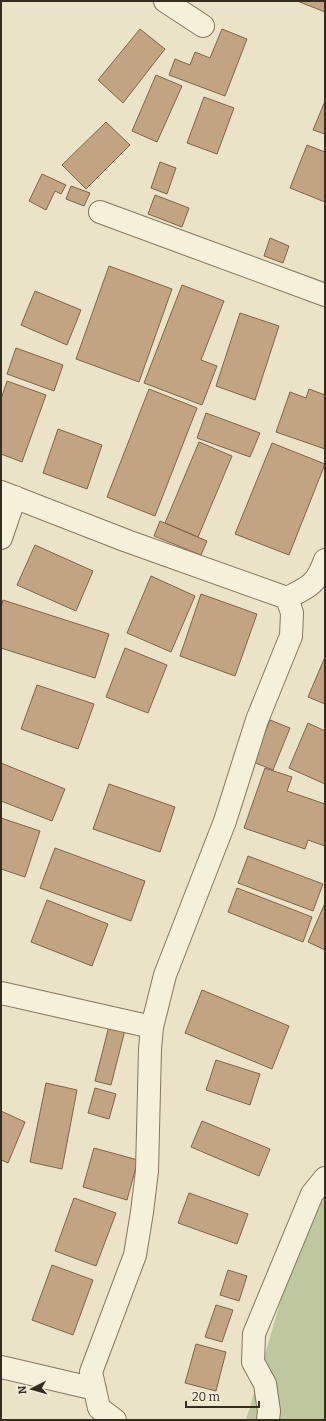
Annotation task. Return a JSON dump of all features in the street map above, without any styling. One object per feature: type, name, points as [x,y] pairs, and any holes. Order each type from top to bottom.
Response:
[{"type":"street","points":[[165,1],[203,26]]},
{"type":"street","points":[[100,212],[325,295]]},
{"type":"street","points":[[1,538],[8,494],[127,541],[287,598],[310,587],[320,575],[325,560]]},
{"type":"street","points":[[115,1420],[99,1408],[96,1388],[91,1372],[135,1255],[147,1171],[150,1049],[152,1027],[165,975],[225,820],[257,720],[291,636],[292,613],[287,598]]},
{"type":"street","points":[[1,993],[152,1027]]},
{"type":"street","points":[[268,1420],[269,1411],[265,1384],[253,1362],[254,1334],[312,1194],[325,1178]]},
{"type":"street","points":[[1,1367],[96,1388]]},
{"type":"green space","points":[[325,1176],[325,1420],[246,1420],[284,1289]]},
{"type":"building","points":[[297,1],[325,1],[325,12]]},
{"type":"building","points":[[140,29],[165,49],[123,103],[98,80]]},
{"type":"building","points":[[222,29],[247,39],[225,96],[169,75],[175,59],[190,65],[195,52],[210,58]]},
{"type":"building","points":[[156,75],[182,86],[157,142],[132,131]]},
{"type":"building","points":[[204,97],[234,108],[217,154],[187,143]]},
{"type":"building","points":[[325,101],[325,134],[313,130]]},
{"type":"building","points":[[106,122],[130,145],[86,189],[62,165]]},
{"type":"building","points":[[307,145],[325,152],[325,202],[290,188]]},
{"type":"building","points":[[160,162],[176,168],[167,194],[151,188]]},
{"type":"building","points":[[42,174],[66,185],[61,194],[55,191],[46,210],[29,201]]},
{"type":"building","points":[[71,186],[90,193],[84,206],[66,199]]},
{"type":"building","points":[[155,195],[189,208],[182,227],[148,214]]},
{"type":"building","points":[[270,238],[289,246],[283,263],[264,256]]},
{"type":"building","points":[[109,266],[172,289],[139,382],[76,359]]},
{"type":"building","points":[[182,285],[224,301],[201,360],[217,366],[202,405],[144,383]]},
{"type":"building","points":[[35,291],[81,310],[67,345],[21,325]]},
{"type":"building","points":[[240,313],[279,326],[255,400],[216,386]]},
{"type":"building","points":[[16,348],[63,365],[54,391],[7,374]]},
{"type":"building","points":[[7,381],[46,395],[22,462],[1,454],[1,399]]},
{"type":"building","points":[[149,389],[197,408],[155,516],[107,497]]},
{"type":"building","points":[[309,389],[325,395],[325,449],[276,432],[290,392],[306,398]]},
{"type":"building","points":[[206,413],[260,433],[250,457],[197,438]]},
{"type":"building","points":[[58,429],[102,445],[87,489],[43,473]]},
{"type":"building","points":[[199,442],[232,456],[198,537],[165,523]]},
{"type":"building","points":[[272,443],[325,464],[289,555],[235,534]]},
{"type":"building","points":[[160,521],[207,541],[201,555],[154,536]]},
{"type":"building","points":[[35,545],[93,571],[76,611],[17,585]]},
{"type":"building","points":[[151,576],[195,596],[171,652],[127,633]]},
{"type":"building","points":[[201,594],[257,614],[235,676],[180,656]]},
{"type":"building","points":[[3,600],[109,634],[95,678],[1,648],[1,608]]},
{"type":"building","points":[[125,648],[167,665],[148,713],[106,697]]},
{"type":"building","points":[[325,657],[325,704],[308,697]]},
{"type":"building","points":[[37,685],[94,704],[78,749],[21,729]]},
{"type":"building","points":[[270,720],[290,728],[273,770],[253,762]]},
{"type":"building","points":[[308,723],[325,731],[325,784],[289,768]]},
{"type":"building","points":[[1,763],[65,789],[52,821],[1,801]]},
{"type":"building","points":[[265,768],[292,777],[287,791],[325,804],[325,846],[308,840],[305,849],[244,828]]},
{"type":"building","points":[[109,784],[175,807],[160,852],[93,829]]},
{"type":"building","points":[[1,818],[40,831],[25,877],[1,869]]},
{"type":"building","points":[[55,848],[145,881],[131,921],[40,888]]},
{"type":"building","points":[[248,856],[323,884],[313,911],[238,883]]},
{"type":"building","points":[[237,888],[312,917],[303,942],[228,912]]},
{"type":"building","points":[[47,900],[108,924],[92,966],[31,942]]},
{"type":"building","points":[[325,903],[325,950],[308,942]]},
{"type":"building","points":[[202,990],[289,1026],[272,1069],[185,1033]]},
{"type":"building","points":[[109,1026],[125,1030],[111,1085],[95,1081]]},
{"type":"building","points":[[216,1060],[260,1074],[250,1105],[206,1090]]},
{"type":"building","points":[[46,1083],[77,1090],[62,1169],[30,1162]]},
{"type":"building","points":[[95,1088],[116,1094],[109,1119],[88,1113]]},
{"type":"building","points":[[1,1111],[25,1122],[8,1163],[1,1160]]},
{"type":"building","points":[[202,1121],[270,1149],[259,1176],[191,1147]]},
{"type":"building","points":[[94,1148],[138,1160],[127,1200],[83,1187]]},
{"type":"building","points":[[189,1193],[248,1214],[237,1244],[178,1223]]},
{"type":"building","points":[[74,1198],[116,1213],[96,1266],[55,1251]]},
{"type":"building","points":[[52,1265],[93,1280],[73,1335],[32,1320]]},
{"type":"building","points":[[228,1270],[247,1276],[239,1301],[220,1295]]},
{"type":"building","points":[[216,1305],[233,1310],[222,1342],[205,1337]]},
{"type":"building","points":[[196,1344],[226,1352],[216,1391],[185,1383]]}]
